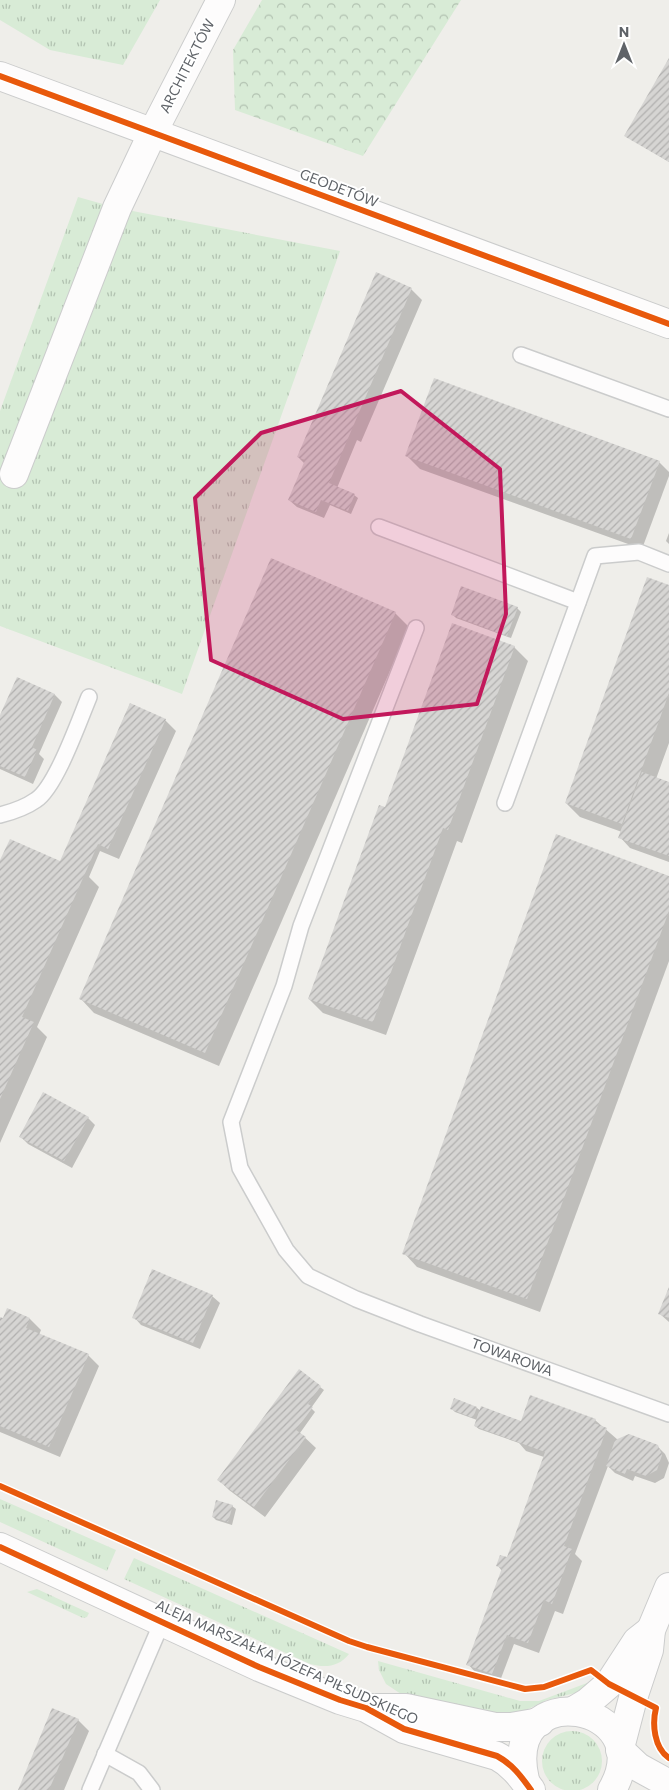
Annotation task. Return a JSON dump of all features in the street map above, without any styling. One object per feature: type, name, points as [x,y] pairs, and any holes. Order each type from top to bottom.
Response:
[{"type":"street","name":"ARCHITEKTÓW","points":[[14,474],[117,208],[152,132],[221,0]]},
{"type":"street","name":"GEODETÓW","points":[[0,76],[669,324]]},
{"type":"street","name":"ALEJA MARSZAŁKA JÓZEFA PIŁSUDSKIEGO","points":[[0,1547],[259,1667],[340,1700],[366,1708],[404,1729],[497,1756],[511,1765],[529,1788]]},
{"type":"street","points":[[612,1790],[620,1770],[620,1749],[633,1698],[649,1650],[651,1630],[669,1587]]},
{"type":"street","points":[[573,1711],[588,1702],[608,1684],[637,1641],[651,1630]]},
{"type":"street","name":"ALEJA MARSZAŁKA JÓZEFA PIŁSUDSKIEGO","points":[[366,1708],[406,1708],[495,1727],[511,1727],[540,1722]]},
{"type":"street","name":"ALEJA MARSZAŁKA JÓZEFA PIŁSUDSKIEGO","points":[[529,1788],[521,1764],[522,1753],[529,1734],[540,1722],[552,1714],[573,1711],[597,1718],[613,1734],[620,1749],[638,1767],[669,1784]]},
{"type":"lane","points":[[521,354],[669,409]]},
{"type":"lane","points":[[380,527],[578,602]]},
{"type":"lane","points":[[505,803],[595,556],[639,552],[669,564]]},
{"type":"lane","name":"TOWAROWA","points":[[416,628],[301,926],[284,986],[231,1122],[240,1168],[286,1250],[308,1276],[356,1299],[420,1324],[669,1414]]},
{"type":"lane","points":[[0,815],[37,800],[51,784],[89,697]]},
{"type":"lane","points":[[90,1790],[162,1622]]},
{"type":"lane","points":[[105,1754],[139,1773],[152,1790]]},
{"type":"highlighted area","points":[[401,391],[500,469],[506,614],[477,704],[343,719],[211,660],[195,498],[261,433]]},
{"type":"green space","points":[[0,0],[160,0],[123,65],[50,50],[0,20]]},
{"type":"green space","points":[[262,0],[461,0],[363,156],[235,110],[233,50]]},
{"type":"green space","points":[[78,197],[117,208],[340,251],[182,694],[0,626],[0,411]]},
{"type":"green space","points":[[0,1499],[116,1550],[107,1571],[0,1522]]},
{"type":"green space","points":[[134,1558],[349,1654],[336,1664],[321,1666],[310,1664],[124,1579]]},
{"type":"green space","points":[[37,1589],[89,1613],[87,1617],[83,1618],[27,1592]]},
{"type":"green space","points":[[378,1661],[520,1701],[539,1701],[587,1683],[591,1686],[575,1693],[547,1700],[522,1712],[497,1715],[419,1700],[401,1694],[386,1684],[379,1670]]},
{"type":"green space","points":[[572,1731],[588,1736],[593,1740],[597,1745],[602,1761],[597,1777],[593,1782],[588,1786],[572,1791],[556,1786],[551,1782],[547,1777],[542,1761],[547,1745],[551,1740],[556,1736]]},
{"type":"building","points":[[669,58],[669,162],[624,136]]},
{"type":"building","points":[[376,272],[412,288],[329,483],[355,494],[348,511],[321,500],[316,512],[288,500],[305,460],[297,457]]},
{"type":"building","points":[[434,378],[660,461],[631,539],[405,456]]},
{"type":"building","points":[[271,558],[396,612],[205,1053],[79,999]]},
{"type":"building","points":[[647,577],[669,585],[669,693],[622,824],[565,803]]},
{"type":"building","points":[[461,586],[518,607],[507,636],[451,615]]},
{"type":"building","points":[[452,623],[515,646],[448,830],[443,828],[373,1022],[308,999],[379,805],[385,807]]},
{"type":"building","points":[[17,677],[55,694],[32,747],[37,750],[25,777],[0,766],[0,715]]},
{"type":"building","points":[[130,703],[166,719],[108,849],[98,844],[22,1017],[34,1022],[0,1099],[0,860],[10,839],[60,861]]},
{"type":"building","points":[[642,772],[669,782],[669,856],[618,838]]},
{"type":"building","points":[[556,834],[669,876],[669,911],[527,1299],[402,1254]]},
{"type":"building","points":[[43,1092],[89,1117],[64,1161],[19,1137]]},
{"type":"building","points":[[152,1269],[213,1295],[193,1343],[132,1318]]},
{"type":"building","points":[[669,1287],[669,1318],[658,1314]]},
{"type":"building","points":[[7,1308],[30,1318],[26,1328],[89,1354],[49,1447],[0,1426],[0,1317],[3,1318]]},
{"type":"building","points":[[299,1369],[321,1386],[308,1404],[313,1407],[296,1430],[306,1437],[254,1507],[217,1480]]},
{"type":"building","points":[[530,1395],[596,1419],[594,1423],[607,1428],[564,1546],[572,1549],[552,1604],[544,1600],[528,1643],[507,1635],[492,1674],[466,1665],[502,1568],[496,1566],[500,1555],[507,1557],[545,1452],[474,1426],[481,1406],[521,1421]]},
{"type":"building","points":[[454,1398],[477,1407],[473,1418],[450,1409]]},
{"type":"building","points":[[629,1434],[658,1445],[662,1455],[657,1470],[646,1476],[627,1469],[625,1474],[606,1466],[615,1440]]},
{"type":"building","points":[[216,1500],[233,1505],[228,1522],[212,1517]]},
{"type":"building","points":[[52,1708],[79,1719],[49,1790],[18,1790]]},
{"type":"cycle path","points":[[0,76],[669,324]]},
{"type":"cycle path","points":[[0,1486],[349,1641],[367,1647],[525,1689],[544,1687],[591,1670],[609,1684],[656,1708],[654,1721],[655,1735],[660,1748],[669,1758]]},
{"type":"cycle path","points":[[0,1547],[259,1667],[340,1700],[366,1708],[404,1729],[497,1756],[512,1767],[531,1790]]}]
